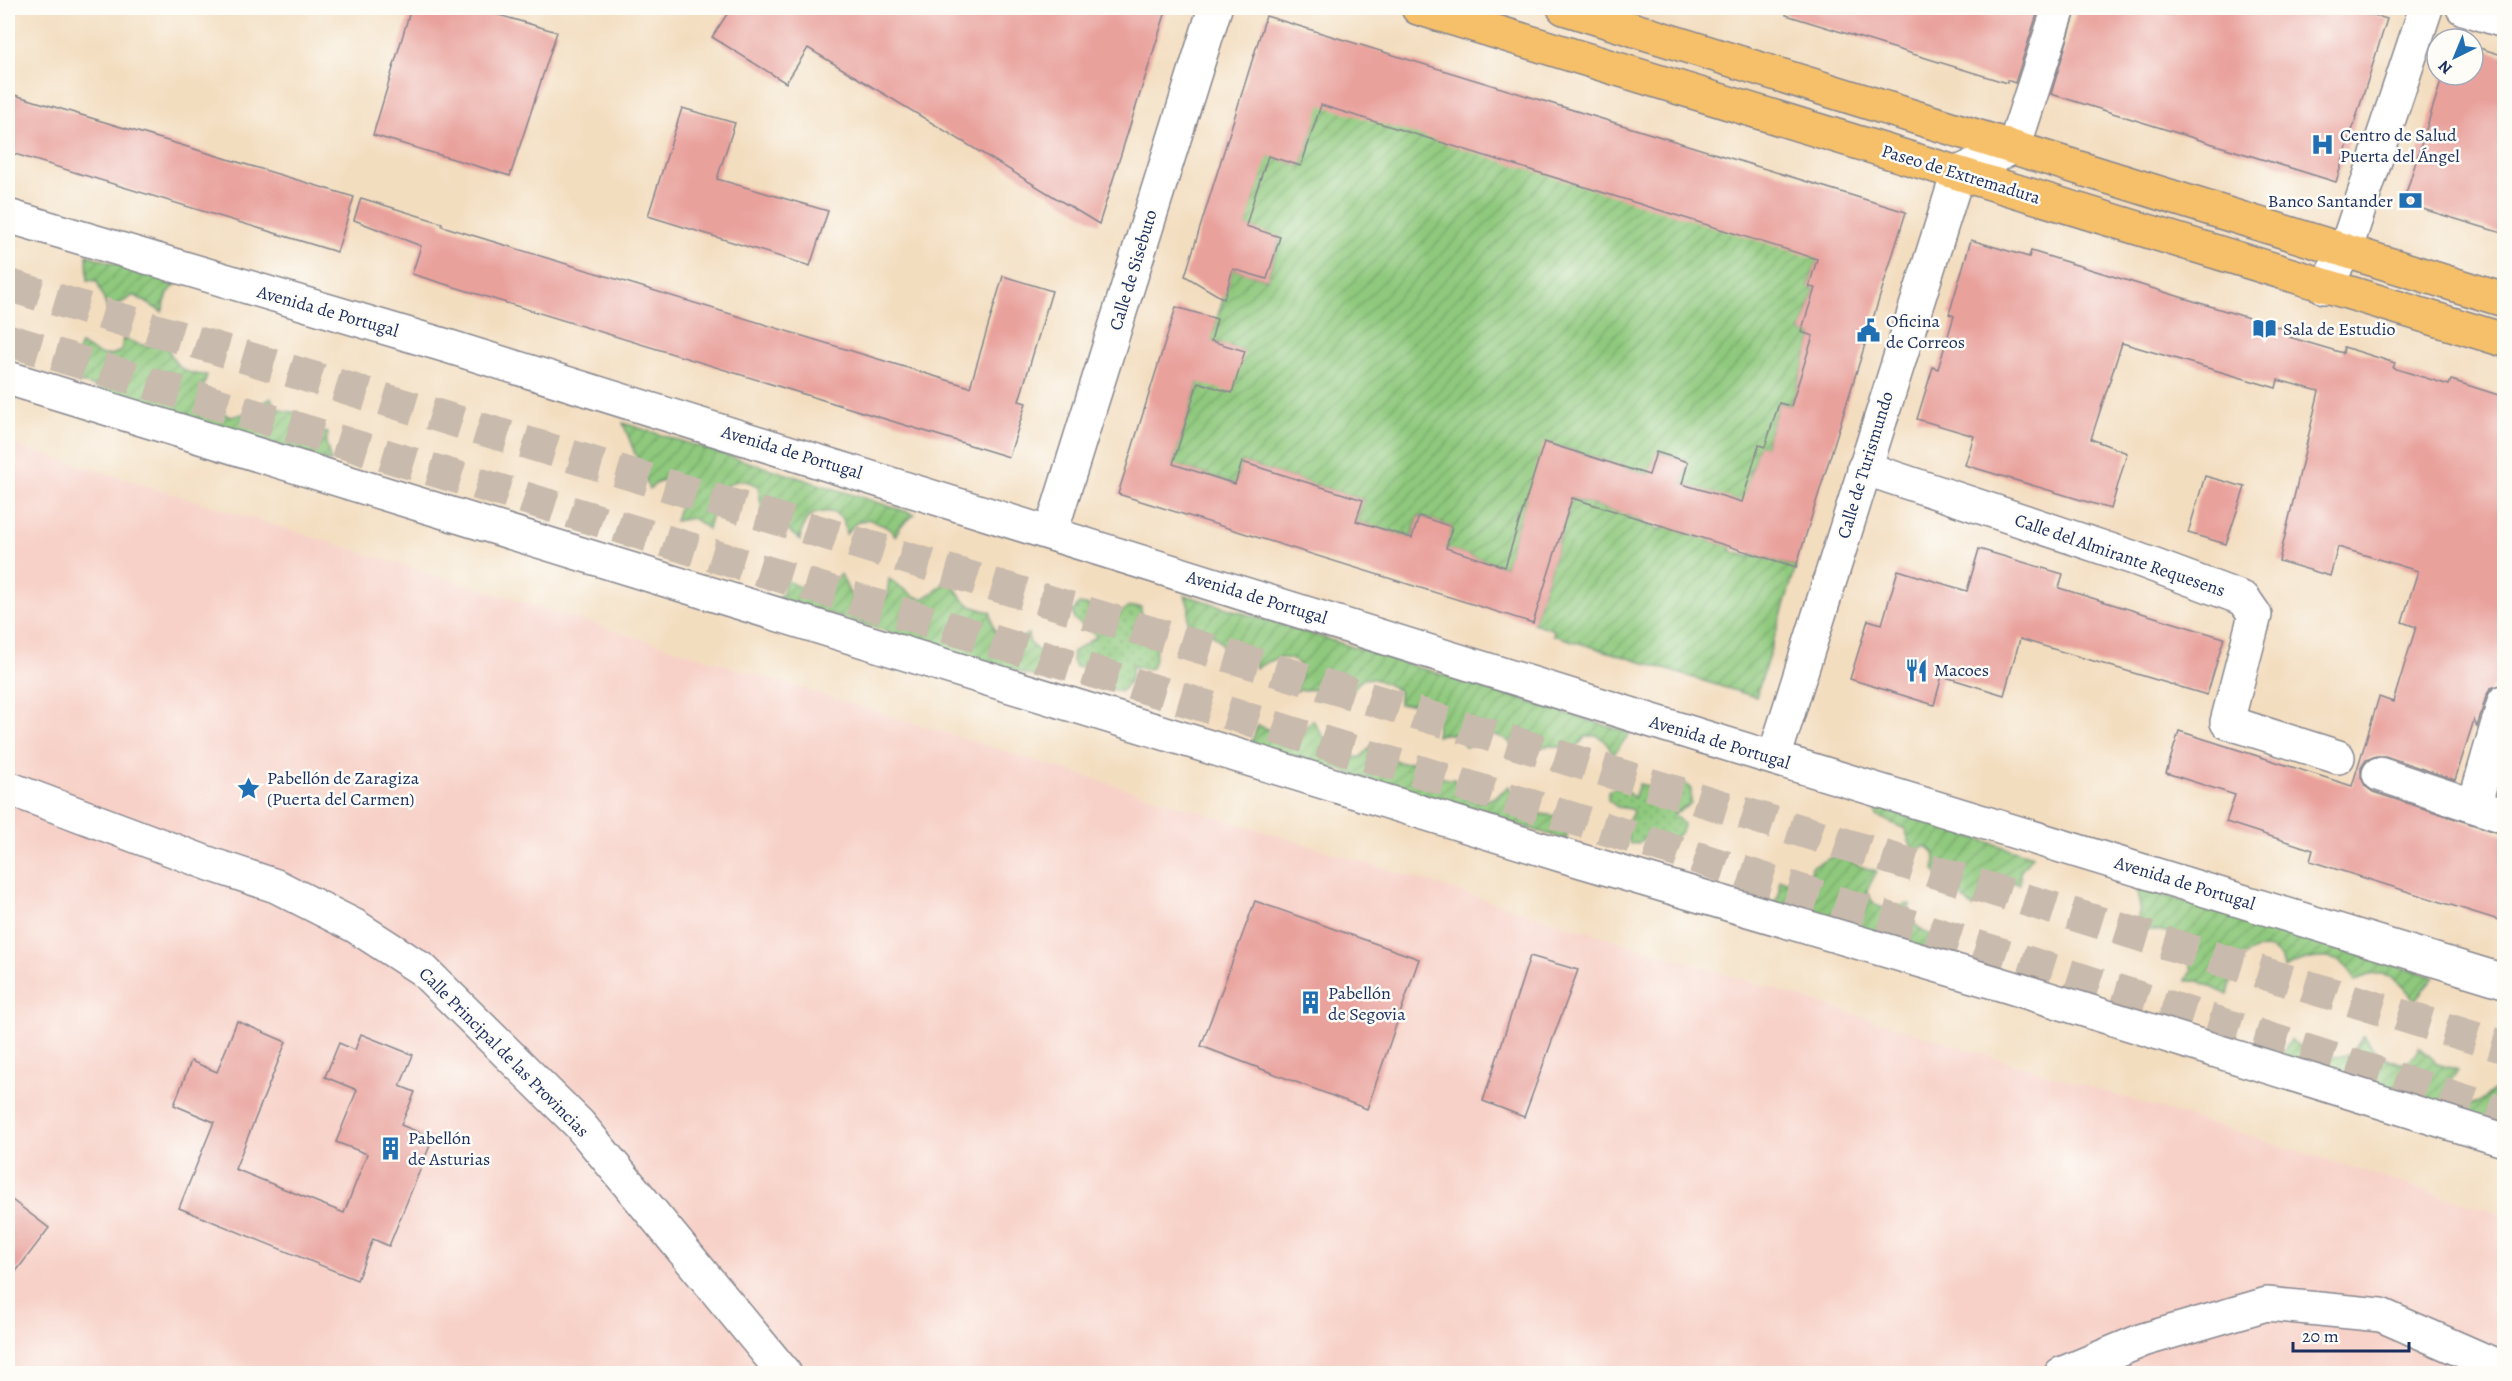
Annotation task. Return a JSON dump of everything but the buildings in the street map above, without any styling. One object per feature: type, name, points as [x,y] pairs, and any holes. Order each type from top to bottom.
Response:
[{"type":"main road","name":"Paseo de Extremadura","points":[[1418,8],[2325,287],[2505,340]]},
{"type":"main road","points":[[1564,8],[2505,300]]},
{"type":"street","name":"Calle de Sisebuto","points":[[1051,532],[1215,8]]},
{"type":"street","points":[[1958,173],[2014,147],[2059,8]]},
{"type":"street","points":[[2325,287],[2345,251],[2426,8]]},
{"type":"street","points":[[2463,8],[2505,21]]},
{"type":"street","name":"Calle de Turismundo","points":[[1774,758],[1958,173]]},
{"type":"street","name":"Avenida de Portugal","points":[[8,216],[470,353],[1774,758],[2505,981]]},
{"type":"street","points":[[8,378],[1562,855],[2007,986],[2505,1140]]},
{"type":"street","name":"Calle del Almirante Requesens","points":[[1864,468],[2134,558],[2244,599],[2255,615],[2226,722],[2338,757]]},
{"type":"street","points":[[2474,806],[2505,702]]},
{"type":"street","points":[[2379,774],[2505,816]]},
{"type":"street","name":"Calle Principal de las Provincias","points":[[8,788],[210,864],[276,886],[355,926],[423,969],[579,1124],[785,1374]]},
{"type":"street","points":[[2061,1374],[2143,1340],[2267,1304],[2381,1315],[2505,1369]]},
{"type":"shaded area","points":[[8,443],[2504,1215],[2504,1373],[8,1373]]},
{"type":"green space","points":[[1288,87],[1820,251],[1809,286],[1815,288],[1801,332],[1813,336],[1791,406],[1779,403],[1765,447],[1759,446],[1748,480],[1759,508],[1682,484],[1688,461],[1657,452],[1649,475],[1545,442],[1505,567],[1445,548],[1452,527],[1419,516],[1411,538],[1356,521],[1363,500],[1242,462],[1235,484],[1173,464],[1198,382],[1245,351],[1210,340],[1233,269],[1267,279],[1280,238],[1245,226],[1267,155],[1301,166],[1314,125]]},
{"type":"green space","points":[[87,255],[177,283],[168,293],[162,312],[134,295],[108,311],[97,281],[88,280]]},
{"type":"green space","points":[[123,338],[149,346],[165,340],[171,356],[179,366],[191,373],[207,375],[203,389],[214,409],[231,417],[250,412],[271,398],[282,410],[298,412],[298,421],[307,430],[328,433],[326,443],[331,462],[60,376],[72,366],[81,344],[96,353],[110,355],[121,351]]},
{"type":"green space","points":[[623,423],[915,514],[900,527],[895,536],[889,528],[868,519],[856,523],[846,534],[844,522],[839,516],[831,512],[816,513],[805,522],[800,540],[785,528],[759,527],[762,511],[758,486],[746,481],[737,481],[729,484],[717,499],[708,529],[693,518],[675,521],[680,504],[676,483],[661,482],[649,489]]},
{"type":"green space","points":[[1572,498],[1643,520],[1642,523],[1662,530],[1663,526],[1732,547],[1731,551],[1750,557],[1752,554],[1796,567],[1756,697],[1553,635],[1554,630],[1533,623]]},
{"type":"green space","points":[[841,574],[849,592],[858,602],[875,603],[887,595],[889,579],[914,596],[923,599],[949,578],[965,601],[975,608],[991,612],[994,628],[1001,637],[1013,640],[1028,634],[1032,646],[1043,653],[1051,650],[1049,660],[1051,682],[778,598],[783,593],[785,579],[799,586],[814,588],[828,584]]},
{"type":"green space","points":[[1185,595],[1630,733],[1613,755],[1606,742],[1597,735],[1585,737],[1571,754],[1559,747],[1546,746],[1519,754],[1507,740],[1495,736],[1481,739],[1465,747],[1453,734],[1436,736],[1436,722],[1423,704],[1399,704],[1399,691],[1380,681],[1366,679],[1360,681],[1347,707],[1324,692],[1310,689],[1295,691],[1301,678],[1299,664],[1294,660],[1278,659],[1256,668],[1246,647],[1236,649],[1228,657],[1218,639],[1188,623],[1189,608]]},
{"type":"green space","points":[[1079,604],[1099,610],[1113,625],[1118,616],[1127,608],[1141,607],[1141,618],[1134,627],[1141,629],[1151,637],[1156,654],[1152,668],[1132,666],[1130,680],[1120,692],[1111,689],[1103,680],[1104,660],[1084,667],[1076,667],[1072,660],[1073,652],[1097,636],[1074,619],[1073,611]]},
{"type":"green space","points":[[1313,720],[1331,745],[1351,756],[1360,758],[1373,744],[1400,762],[1414,761],[1424,756],[1436,773],[1444,778],[1455,779],[1463,795],[1473,800],[1492,798],[1509,786],[1520,801],[1533,811],[1549,815],[1568,813],[1567,840],[1251,743],[1258,725],[1273,731],[1292,733],[1303,729]]},
{"type":"green space","points":[[1670,780],[1684,783],[1691,788],[1691,804],[1673,814],[1683,824],[1681,832],[1669,840],[1662,835],[1662,842],[1657,846],[1653,846],[1647,837],[1638,843],[1630,844],[1626,828],[1633,813],[1631,809],[1617,807],[1608,800],[1608,792],[1616,786],[1624,789],[1634,798],[1639,784],[1648,786],[1655,795],[1659,786]]},
{"type":"green space","points":[[1874,806],[2032,856],[2020,871],[2020,884],[2005,883],[1993,887],[1973,908],[1938,876],[1934,870],[1936,859],[1933,851],[1925,846],[1913,852],[1905,829],[1877,816]]},
{"type":"green space","points":[[1839,848],[1855,864],[1877,871],[1867,890],[1874,903],[1884,908],[1910,904],[1908,914],[1920,930],[1930,934],[1949,932],[1947,938],[1951,957],[1772,904],[1779,896],[1779,880],[1792,881],[1803,877],[1811,872],[1812,866],[1835,856]]},
{"type":"green space","points":[[2136,887],[2434,977],[2415,1001],[2403,986],[2390,976],[2374,974],[2355,981],[2342,963],[2324,958],[2314,958],[2284,969],[2278,954],[2265,948],[2244,956],[2233,974],[2228,995],[2199,981],[2186,981],[2192,970],[2184,946],[2175,936],[2155,930],[2135,931],[2140,907]]},
{"type":"green space","points":[[2364,1036],[2377,1053],[2387,1059],[2408,1062],[2419,1047],[2437,1064],[2458,1070],[2451,1080],[2454,1095],[2463,1103],[2478,1103],[2504,1083],[2504,1127],[2279,1058],[2291,1040],[2304,1049],[2320,1055],[2338,1056],[2352,1051]]},
{"type":"tunnel","points":[[8,285],[1584,764],[2504,1047]]},
{"type":"tunnel","points":[[8,340],[1565,816],[2504,1113]]},
{"type":"place","name":"Centro de Salud Puerta del Ángel","points":[[2322,145]]},
{"type":"place","name":"Banco Santander","points":[[2411,201]]},
{"type":"place","name":"Sala de Estudio","points":[[2265,329]]},
{"type":"place","name":"Oficina de Correos","points":[[1868,331]]},
{"type":"place","name":"Macoes","points":[[1916,670]]},
{"type":"place","name":"Pabellón de Zaragiza (Puerta del Carmen)","points":[[249,788]]},
{"type":"place","name":"Pabellón de Segovia","points":[[1310,1003]]},
{"type":"place","name":"Pabellón de Asturias","points":[[390,1148]]}]
